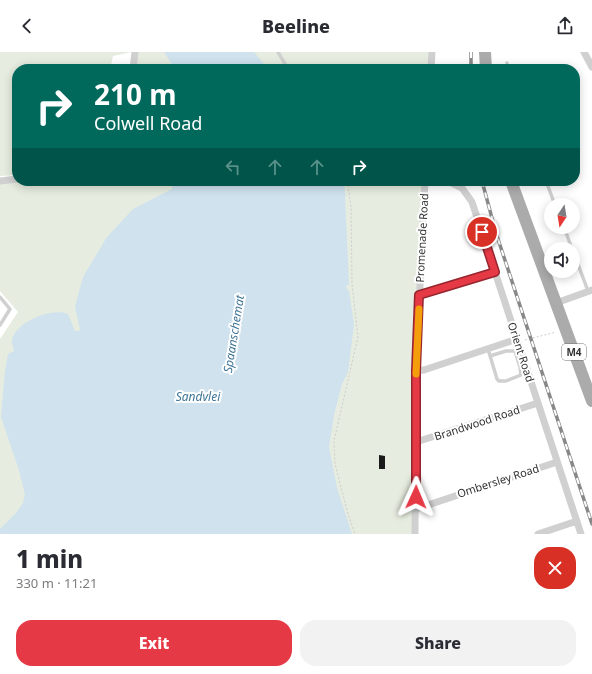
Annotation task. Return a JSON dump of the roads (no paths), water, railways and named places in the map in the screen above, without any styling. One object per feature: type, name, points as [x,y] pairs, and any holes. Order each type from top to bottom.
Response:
[{"type":"main road","points":[[485,52],[486,64]]},
{"type":"main road","name":"M4","points":[[513,186],[556,303],[588,377],[592,400]]},
{"type":"street","points":[[134,64],[135,52]]},
{"type":"street","points":[[431,64],[432,52]]},
{"type":"street","points":[[584,52],[592,67]]},
{"type":"street","points":[[0,181],[12,180]]},
{"type":"street","name":"Promenade Road","points":[[415,534],[416,371],[425,186]]},
{"type":"street","name":"Orient Road","points":[[458,186],[462,188],[472,202],[581,534]]},
{"type":"street","points":[[419,295],[495,272]]},
{"type":"street","points":[[556,303],[590,291]]},
{"type":"street","points":[[416,371],[489,353],[518,341]]},
{"type":"street","name":"Brandwood Road","points":[[416,442],[538,403]]},
{"type":"street","name":"Ombersley Road","points":[[416,509],[557,462]]},
{"type":"street","points":[[538,534],[577,521]]},
{"type":"lane","points":[[278,52],[285,64]]},
{"type":"lane","points":[[548,186],[552,198]]},
{"type":"lane","points":[[580,267],[590,291]]},
{"type":"lane","points":[[0,296],[10,309],[0,325]]},
{"type":"lane","points":[[515,351],[521,375],[506,382],[498,381],[489,353],[515,351]]},
{"type":"water","points":[[164,52],[254,52],[264,64],[172,64]]},
{"type":"water","name":"Sandvlei","points":[[172,186],[344,186],[345,194],[347,195],[345,196],[349,285],[346,286],[346,288],[349,291],[354,324],[348,372],[342,384],[334,415],[329,447],[337,488],[352,534],[0,534],[0,529],[16,513],[23,503],[25,495],[19,470],[1,417],[5,371],[8,354],[14,351],[12,342],[14,335],[19,328],[35,318],[61,312],[68,314],[75,331],[79,331],[80,329],[75,307],[83,277],[107,237],[133,209],[172,189]]},
{"type":"railway","points":[[471,52],[471,64]]},
{"type":"railway","points":[[483,186],[496,233],[592,524]]},
{"type":"water label","name":"Spaanschemat","points":[[234,334]]}]
